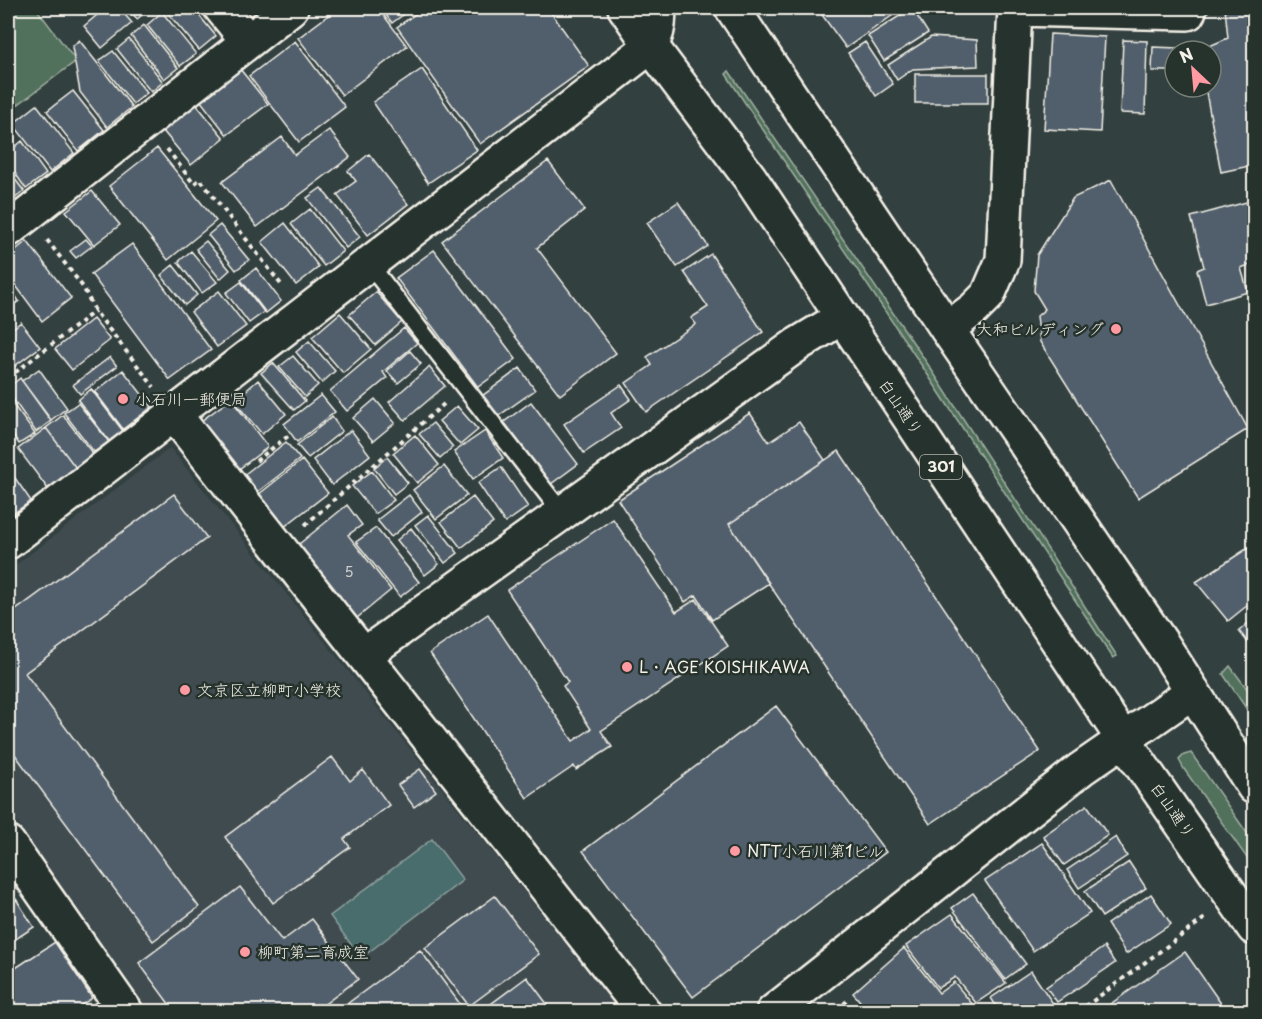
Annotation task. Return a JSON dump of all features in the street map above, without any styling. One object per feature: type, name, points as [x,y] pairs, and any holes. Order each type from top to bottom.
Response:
[{"type":"street","points":[[221,8],[248,41]]},
{"type":"street","points":[[18,223],[291,8]]},
{"type":"street","name":"白山通り","points":[[625,8],[750,178],[1123,739],[1254,928]]},
{"type":"street","points":[[8,542],[651,46],[658,33],[658,8]]},
{"type":"street","points":[[732,8],[1156,635],[1254,787]]},
{"type":"street","points":[[947,328],[974,309],[988,295],[1003,260],[1015,8],[1188,13],[1190,8]]},
{"type":"street","points":[[364,655],[798,344],[841,318]]},
{"type":"street","points":[[174,414],[644,1011]]},
{"type":"street","points":[[773,1011],[1072,776],[1192,692]]},
{"type":"street","points":[[8,843],[126,1011]]},
{"type":"lane","points":[[369,264],[562,513]]},
{"type":"path","points":[[146,122],[195,184],[200,179],[303,314]]},
{"type":"path","points":[[18,223],[83,287],[95,311],[174,414]]},
{"type":"path","points":[[8,378],[95,311]]},
{"type":"path","points":[[279,547],[465,386]]},
{"type":"path","points":[[229,483],[288,436]]},
{"type":"path","points":[[1078,1011],[1234,897]]},
{"type":"shaded area","name":"文京区立柳町小学校","points":[[170,448],[619,1011],[149,1011],[8,809],[8,571]]},
{"type":"green space","points":[[8,8],[36,8],[76,61],[8,112]]},
{"type":"green space","points":[[729,71],[929,366],[1117,656],[1113,658],[924,369],[726,74]]},
{"type":"green space","points":[[1230,666],[1254,698],[1254,720],[1223,674]]},
{"type":"green space","points":[[1191,753],[1254,843],[1254,868],[1179,760]]},
{"type":"water","points":[[432,839],[463,880],[361,958],[330,916]]},
{"type":"building","points":[[90,8],[119,8],[132,23],[102,48],[84,26],[97,15]]},
{"type":"building","points":[[128,8],[151,8],[137,19]]},
{"type":"building","points":[[170,8],[193,8],[216,36],[199,50],[166,11]]},
{"type":"building","points":[[338,8],[378,8],[407,46],[342,95],[298,38]]},
{"type":"building","points":[[381,8],[410,8],[411,9],[392,23]]},
{"type":"building","points":[[415,8],[548,8],[589,66],[480,144],[397,27],[418,12]]},
{"type":"building","points":[[817,8],[903,8],[846,48]]},
{"type":"building","points":[[912,8],[928,33],[884,61],[868,36]]},
{"type":"building","points":[[1225,8],[1254,8],[1254,165],[1221,172],[1207,99],[1223,99],[1223,40],[1228,38]]},
{"type":"building","points":[[162,12],[196,54],[180,66],[147,25]]},
{"type":"building","points":[[144,25],[178,68],[164,79],[131,36]]},
{"type":"building","points":[[1050,34],[1105,37],[1100,132],[1044,129]]},
{"type":"building","points":[[931,37],[977,40],[978,66],[913,69],[897,80],[888,65]]},
{"type":"building","points":[[129,39],[163,82],[151,92],[117,49]]},
{"type":"building","points":[[79,40],[132,107],[107,127],[80,92],[72,47]]},
{"type":"building","points":[[1123,40],[1147,41],[1145,114],[1120,113]]},
{"type":"building","points":[[295,41],[345,107],[299,142],[249,76]]},
{"type":"building","points":[[865,42],[893,84],[876,96],[848,53]]},
{"type":"building","points":[[1153,47],[1163,47],[1163,71],[1152,71]]},
{"type":"building","points":[[113,51],[147,93],[133,104],[99,61]]},
{"type":"building","points":[[240,69],[268,104],[227,135],[200,100]]},
{"type":"building","points":[[422,69],[477,150],[428,183],[373,102]]},
{"type":"building","points":[[915,74],[988,74],[988,103],[915,103]]},
{"type":"building","points":[[73,91],[104,130],[78,151],[47,111]]},
{"type":"building","points":[[196,104],[224,138],[191,165],[163,131]]},
{"type":"building","points":[[37,105],[74,153],[50,172],[13,124]]},
{"type":"building","points":[[329,130],[350,157],[257,227],[222,182],[282,137],[295,155]]},
{"type":"building","points":[[22,141],[46,174],[26,189],[8,163],[8,153]]},
{"type":"building","points":[[157,148],[216,221],[168,260],[109,186]]},
{"type":"building","points":[[369,154],[408,204],[368,235],[337,195],[356,181],[348,171]]},
{"type":"building","points":[[548,161],[585,210],[537,248],[616,353],[560,395],[442,241]]},
{"type":"building","points":[[8,170],[24,191],[8,204]]},
{"type":"building","name":"大和ビルディング","points":[[1111,180],[1248,429],[1138,498],[1040,342],[1037,316],[1045,309],[1034,291],[1037,255],[1073,198]]},
{"type":"building","points":[[321,188],[360,237],[346,248],[307,198]]},
{"type":"building","points":[[92,191],[120,225],[94,245],[66,211]]},
{"type":"building","points":[[1254,200],[1254,263],[1241,268],[1248,292],[1206,304],[1197,270],[1204,267],[1191,217]]},
{"type":"building","points":[[678,202],[708,246],[677,267],[647,223]]},
{"type":"building","points":[[310,209],[343,251],[324,266],[291,224]]},
{"type":"building","points":[[285,223],[319,267],[296,285],[262,242]]},
{"type":"building","points":[[220,225],[249,260],[236,270],[208,235]]},
{"type":"building","points":[[86,239],[92,246],[76,258],[70,251]]},
{"type":"building","points":[[27,241],[71,298],[42,321],[8,275],[8,256]]},
{"type":"building","points":[[206,241],[230,270],[220,279],[196,249]]},
{"type":"building","points":[[132,244],[211,350],[170,380],[91,274]]},
{"type":"building","points":[[434,250],[516,359],[478,387],[396,278]]},
{"type":"building","points":[[191,251],[217,282],[202,293],[178,262]]},
{"type":"building","points":[[711,254],[763,332],[646,412],[626,383],[652,365],[647,357],[696,324],[691,318],[708,307],[684,272]]},
{"type":"building","points":[[173,265],[197,295],[185,305],[161,275]]},
{"type":"building","points":[[256,268],[281,301],[266,313],[241,280]]},
{"type":"building","points":[[241,282],[264,312],[249,323],[226,293]]},
{"type":"building","points":[[8,285],[19,301],[8,309]]},
{"type":"building","points":[[219,291],[246,326],[217,347],[191,312]]},
{"type":"building","points":[[376,292],[402,322],[375,345],[349,315]]},
{"type":"building","points":[[340,313],[371,349],[343,373],[312,337]]},
{"type":"building","points":[[93,319],[110,340],[72,370],[55,349]]},
{"type":"building","points":[[21,322],[40,347],[8,371],[8,332]]},
{"type":"building","points":[[404,328],[417,343],[383,372],[387,378],[347,411],[330,391]]},
{"type":"building","points":[[309,341],[335,371],[322,383],[296,352]]},
{"type":"building","points":[[410,351],[421,364],[398,383],[387,371]]},
{"type":"building","points":[[293,356],[318,385],[305,397],[279,367]]},
{"type":"building","points":[[110,357],[117,366],[80,394],[73,385]]},
{"type":"building","points":[[273,363],[305,401],[294,410],[261,373]]},
{"type":"building","points":[[429,367],[445,386],[405,420],[389,402]]},
{"type":"building","points":[[520,368],[535,390],[497,417],[482,396]]},
{"type":"building","points":[[39,369],[67,408],[51,420],[22,381]]},
{"type":"building","points":[[123,370],[152,407],[123,429],[95,392]]},
{"type":"building","points":[[20,378],[51,421],[36,432],[8,392],[8,388]]},
{"type":"building","points":[[258,380],[286,414],[262,434],[234,401]]},
{"type":"building","points":[[621,385],[631,399],[611,413],[621,428],[584,453],[564,424]]},
{"type":"building","points":[[91,389],[123,431],[109,441],[78,400]]},
{"type":"building","points":[[321,395],[335,412],[297,442],[284,424]]},
{"type":"building","points":[[9,399],[35,434],[19,444],[8,428]]},
{"type":"building","points":[[231,399],[268,447],[239,469],[201,421]]},
{"type":"building","points":[[375,399],[395,423],[373,441],[353,418]]},
{"type":"building","points":[[531,402],[578,464],[551,484],[504,422]]},
{"type":"building","points":[[78,403],[109,442],[94,452],[64,413]]},
{"type":"building","points":[[457,406],[478,430],[460,445],[439,421]]},
{"type":"building","points":[[750,413],[769,442],[799,422],[825,460],[729,524],[769,583],[712,620],[696,595],[685,602],[618,500]]},
{"type":"building","points":[[63,415],[93,454],[76,468],[46,428]]},
{"type":"building","points":[[332,417],[342,431],[308,458],[297,445]]},
{"type":"building","points":[[433,423],[453,447],[440,458],[419,434]]},
{"type":"building","points":[[46,428],[76,468],[48,489],[18,449]]},
{"type":"building","points":[[351,430],[370,455],[332,485],[313,460]]},
{"type":"building","points":[[485,431],[503,458],[473,479],[454,452]]},
{"type":"building","points":[[415,435],[439,465],[417,483],[393,453]]},
{"type":"building","points":[[286,442],[300,459],[255,494],[241,477]]},
{"type":"building","points":[[839,451],[1040,751],[930,824],[729,524]]},
{"type":"building","points":[[387,457],[408,483],[394,494],[374,468]]},
{"type":"building","points":[[302,460],[328,493],[284,527],[258,495]]},
{"type":"building","points":[[444,466],[467,495],[436,519],[413,490]]},
{"type":"building","points":[[501,467],[528,507],[505,523],[478,483]]},
{"type":"building","points":[[8,468],[31,501],[14,513],[8,504]]},
{"type":"building","points":[[372,471],[394,500],[375,514],[352,486]]},
{"type":"building","points":[[174,494],[207,538],[25,673],[199,907],[153,941],[8,745],[8,616]]},
{"type":"building","points":[[409,495],[422,512],[391,537],[377,520]]},
{"type":"building","points":[[473,497],[493,523],[461,548],[441,522]]},
{"type":"building","points":[[347,505],[362,525],[348,535],[391,590],[357,618],[299,544]]},
{"type":"building","points":[[428,515],[458,553],[445,563],[415,525]]},
{"type":"building","name":"L・AGE KOISHIKAWA","points":[[613,519],[676,612],[696,599],[728,646],[601,731],[612,747],[576,770],[574,766],[527,798],[430,653],[488,614],[573,741],[591,729],[563,686],[568,682],[507,590]]},
{"type":"building","points":[[376,528],[419,582],[400,597],[356,542]]},
{"type":"building","points":[[411,528],[439,564],[425,575],[397,540]]},
{"type":"building","points":[[1254,544],[1254,600],[1228,621],[1196,582]]},
{"type":"building","points":[[1254,618],[1254,650],[1239,631]]},
{"type":"building","name":"NTT小石川第1ビル","points":[[776,706],[886,852],[693,997],[583,851]]},
{"type":"building","points":[[332,757],[350,781],[363,770],[389,805],[344,839],[350,847],[273,903],[225,837]]},
{"type":"building","points":[[420,769],[436,791],[414,807],[398,785]]},
{"type":"building","points":[[1087,805],[1108,835],[1064,865],[1043,836]]},
{"type":"building","points":[[1116,837],[1127,856],[1079,888],[1067,870]]},
{"type":"building","points":[[1042,843],[1090,913],[1033,951],[985,881]]},
{"type":"building","points":[[1129,862],[1146,888],[1102,917],[1085,891]]},
{"type":"building","name":"柳町第二育成室","points":[[240,887],[282,941],[312,919],[358,979],[314,1012],[175,1012],[139,963]]},
{"type":"building","points":[[973,893],[1026,964],[1005,979],[952,908]]},
{"type":"building","points":[[1151,894],[1171,924],[1126,954],[1107,924]]},
{"type":"building","points":[[495,896],[539,954],[469,1006],[425,948]]},
{"type":"building","points":[[16,899],[34,927],[8,944],[8,905]]},
{"type":"building","points":[[952,914],[1006,983],[976,1003],[955,977],[938,988],[906,946]]},
{"type":"building","points":[[55,942],[92,998],[71,1012],[8,1012],[8,973]]},
{"type":"building","points":[[1104,947],[1115,963],[1057,1002],[1046,987]]},
{"type":"building","points":[[904,948],[939,993],[954,982],[978,1011],[869,1012],[853,993]]},
{"type":"building","points":[[420,950],[466,1012],[336,1012]]},
{"type":"building","points":[[1185,952],[1227,1012],[1099,1012]]},
{"type":"building","points":[[1031,971],[1054,1005],[1044,1012],[1000,1012],[991,998]]},
{"type":"building","points":[[527,977],[553,1012],[480,1012]]},
{"type":"building","points":[[96,1002],[103,1012],[82,1012]]},
{"type":"place","name":"大和ビルディング","points":[[1116,329]]},
{"type":"place","name":"小石川一郵便局","points":[[123,399]]},
{"type":"place","name":"L・AGE KOISHIKAWA","points":[[627,667]]},
{"type":"place","name":"文京区立柳町小学校","points":[[185,690]]},
{"type":"place","name":"NTT小石川第1ビル","points":[[735,851]]},
{"type":"place","name":"柳町第二育成室","points":[[245,952]]}]
